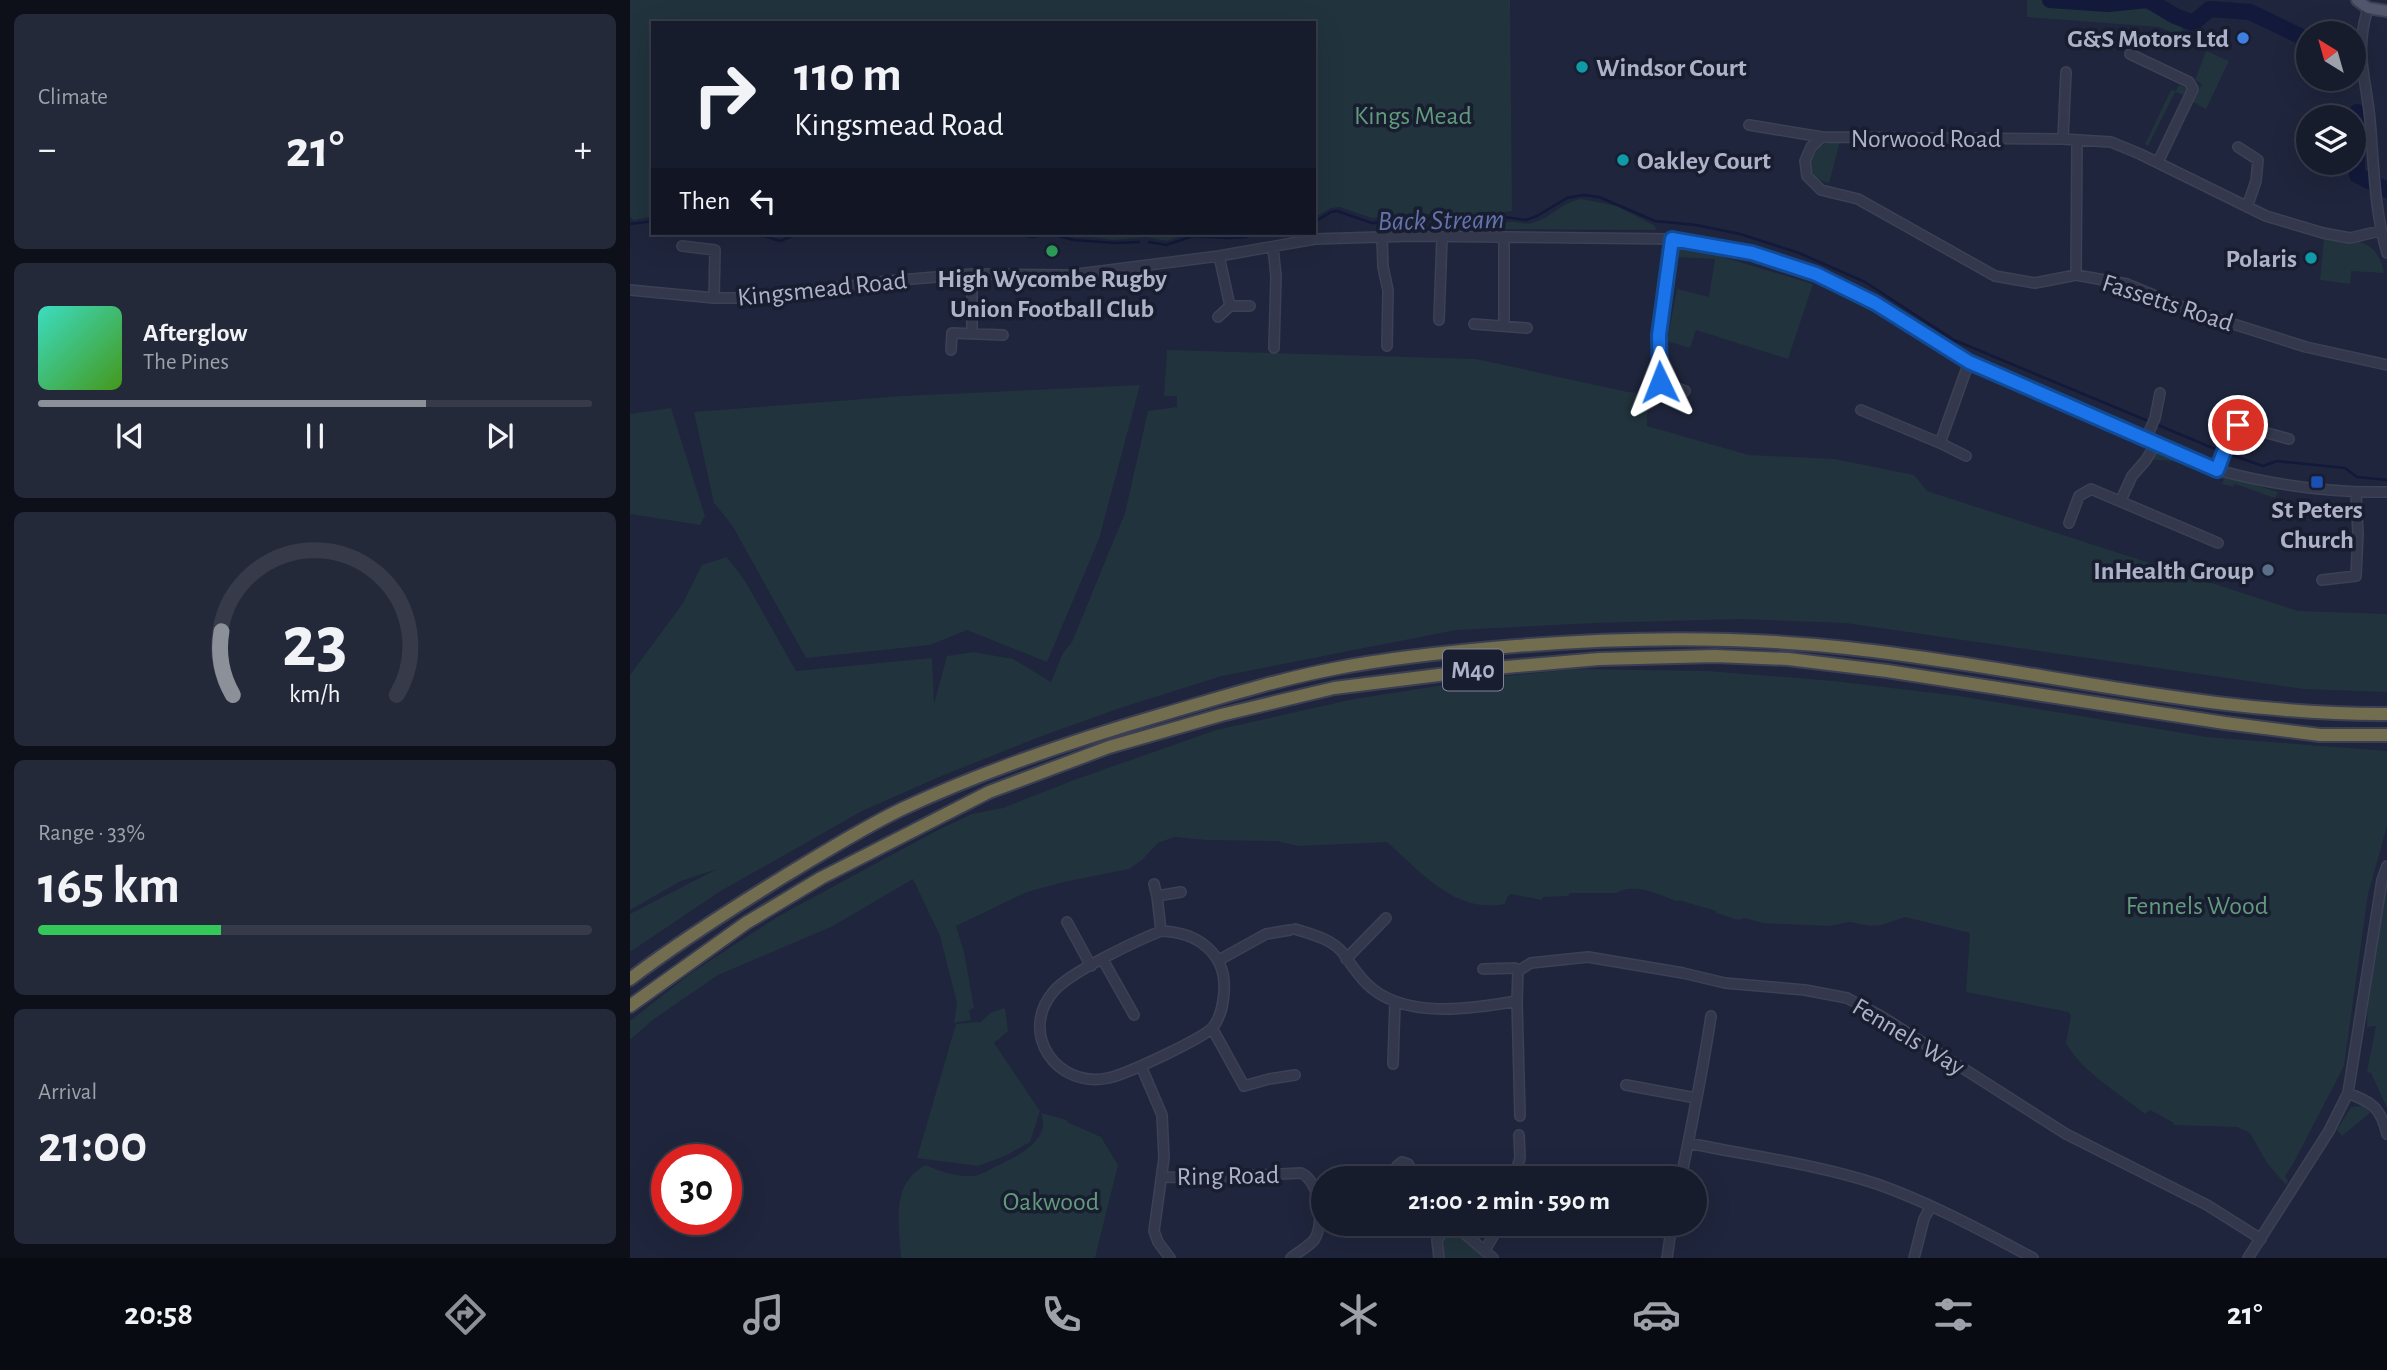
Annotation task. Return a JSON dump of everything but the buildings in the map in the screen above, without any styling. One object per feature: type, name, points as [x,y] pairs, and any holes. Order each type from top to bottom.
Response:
[{"type":"highway","name":"M40","points":[[630,979],[722,914],[825,851],[899,810],[1007,765],[1098,733],[1212,700],[1329,670],[1366,664],[1461,651],[1564,642],[1679,638],[1748,639],[1849,648],[1983,665],[2278,711],[2387,714]]},
{"type":"highway","name":"M40","points":[[630,1006],[746,923],[845,866],[989,792],[1109,747],[1221,715],[1334,688],[1481,669],[1599,660],[1715,656],[1788,659],[1887,671],[2239,725],[2320,735],[2387,735]]},
{"type":"main road","points":[[2357,0],[2368,8],[2387,11]]},
{"type":"street","points":[[2368,8],[2360,50],[2370,118],[2374,192],[2380,231],[2387,253]]},
{"type":"street","points":[[2130,54],[2189,82],[2193,89],[2158,162]]},
{"type":"street","points":[[2063,139],[2066,72]]},
{"type":"street","name":"Norwood Road","points":[[1749,125],[1822,137],[2104,141],[2128,148],[2266,216],[2350,238],[2380,231]]},
{"type":"street","name":"Fassetts Road","points":[[1822,137],[1811,147],[1805,161],[1807,176],[1821,190],[1858,199],[1995,276],[2035,283],[2076,275],[2127,284],[2192,311],[2306,347],[2387,365]]},
{"type":"street","points":[[2076,275],[2077,140]]},
{"type":"street","points":[[2238,147],[2258,160],[2256,181],[2248,207]]},
{"type":"street","points":[[1382,237],[1383,267],[1388,290],[1387,346]]},
{"type":"street","points":[[1439,320],[1442,237]]},
{"type":"street","points":[[1504,237],[1504,327]]},
{"type":"street","name":"Kingsmead Road","points":[[630,290],[714,299],[758,299],[888,281],[972,274],[1070,275],[1219,256],[1315,239],[1672,239],[1752,253],[1816,274],[1875,303],[1969,362],[2217,470],[2253,479],[2356,493],[2387,492]]},
{"type":"street","points":[[1672,239],[1659,335],[1660,382],[1685,391]]},
{"type":"street","points":[[682,246],[715,250],[714,299]]},
{"type":"street","points":[[1273,247],[1276,276],[1274,348]]},
{"type":"street","points":[[1219,256],[1230,306]]},
{"type":"street","points":[[972,274],[972,333]]},
{"type":"street","points":[[1218,317],[1230,306],[1250,306]]},
{"type":"street","points":[[1474,324],[1527,328]]},
{"type":"street","points":[[951,350],[952,333],[1003,334]]},
{"type":"street","points":[[1940,443],[1969,362]]},
{"type":"street","points":[[2121,500],[2132,476],[2146,460],[2160,393]]},
{"type":"street","points":[[2217,470],[2246,409]]},
{"type":"street","points":[[1861,410],[1966,456]]},
{"type":"street","points":[[2238,425],[2289,439]]},
{"type":"street","points":[[2069,523],[2079,496],[2091,489],[2218,543]]},
{"type":"street","points":[[2322,580],[2356,576],[2356,493]]},
{"type":"street","points":[[2248,1258],[2348,1093],[2382,880],[2387,866]]},
{"type":"street","points":[[1154,884],[1161,931]]},
{"type":"street","points":[[1157,896],[1181,892]]},
{"type":"street","points":[[1346,959],[1386,918]]},
{"type":"street","points":[[1067,922],[1091,966]]},
{"type":"street","points":[[1219,960],[1266,934],[1293,929],[1321,937],[1342,951],[1365,983],[1382,997],[1395,1002],[1431,1009],[1517,1001]]},
{"type":"street","points":[[1161,931],[1178,931],[1189,935],[1219,960],[1224,987],[1223,1008],[1212,1028],[1116,1077],[1097,1081],[1073,1076],[1057,1067],[1045,1051],[1040,1031],[1043,1011],[1053,991],[1091,966],[1161,931]]},
{"type":"street","name":"Fennels Way","points":[[1518,971],[1531,963],[1588,957],[1683,973],[1725,984],[1805,990],[1847,998],[1881,1016],[2066,1134],[2207,1205],[2261,1239]]},
{"type":"street","points":[[1102,960],[1134,1015]]},
{"type":"street","points":[[1483,969],[1515,968],[1518,971],[1520,1116]]},
{"type":"street","points":[[1393,1064],[1395,1002]]},
{"type":"street","points":[[1683,1166],[1711,1016]]},
{"type":"street","points":[[1212,1028],[1244,1086],[1295,1075]]},
{"type":"street","name":"Ring Road","points":[[1141,1066],[1161,1115],[1164,1158],[1154,1231],[1158,1242],[1170,1258]]},
{"type":"street","points":[[1626,1085],[1696,1098]]},
{"type":"street","points":[[2348,1093],[2371,1102],[2384,1121],[2387,1133]]},
{"type":"street","points":[[1518,1166],[1519,1135]]},
{"type":"street","points":[[1688,1143],[1833,1171],[1877,1185],[1931,1206],[2033,1258]]},
{"type":"street","name":"Ring Road","points":[[1162,1177],[1301,1173],[1310,1177],[1317,1190],[1320,1228],[1313,1240],[1291,1258]]},
{"type":"street","points":[[1914,1258],[1924,1219],[1931,1206]]},
{"type":"street","points":[[1439,1258],[1437,1240],[1440,1236]]},
{"type":"street","points":[[1467,1236],[1493,1258]]},
{"type":"street","points":[[1485,1250],[1493,1236]]},
{"type":"street","points":[[1667,1258],[1670,1236]]},
{"type":"green space","name":"Kings Mead","points":[[630,0],[1510,0],[1512,211],[1487,219],[1447,213],[1372,218],[1340,207],[1331,208],[1316,217],[1316,21],[651,21],[651,216],[634,220],[630,217]]},
{"type":"green space","points":[[2027,0],[2056,0],[2102,6],[2124,0],[2152,0],[2184,22],[2181,36],[2159,27],[2027,17]]},
{"type":"green space","points":[[2206,51],[2229,61],[2206,109],[2193,102],[2202,84],[2195,80]]},
{"type":"green space","points":[[2179,85],[2187,89],[2184,95],[2175,92],[2148,146],[2145,144],[2171,90],[2176,91]]},
{"type":"green space","points":[[1831,142],[1840,142],[1829,183],[1814,175],[1810,162],[1816,150]]},
{"type":"green space","points":[[1581,199],[1617,206],[1655,226],[1656,230],[1496,229],[1496,225],[1503,223],[1535,222],[1568,203]]},
{"type":"green space","points":[[1079,235],[1184,235],[1167,241],[1147,237],[1113,240]]},
{"type":"green space","points":[[2324,238],[2355,241],[2370,247],[2381,261],[2384,273],[2351,271],[2350,284],[2320,280]]},
{"type":"green space","points":[[1677,247],[1716,253],[1813,284],[1788,359],[1696,330],[1690,348],[1667,341],[1677,289],[1709,297],[1715,259],[1676,257]]},
{"type":"green space","points":[[1167,350],[1476,359],[1648,394],[1647,426],[1749,455],[1835,459],[1914,475],[1927,491],[2298,611],[2387,614],[2387,692],[2303,689],[1845,623],[1740,619],[1456,630],[1222,676],[1039,737],[862,811],[719,892],[630,952],[630,914],[717,869],[681,881],[630,910],[630,675],[683,603],[702,565],[727,557],[745,581],[796,671],[932,658],[934,704],[947,656],[974,652],[1013,659],[1051,682],[1063,653],[1072,642],[1125,513],[1148,411],[1177,407],[1177,396],[1164,396]]},
{"type":"green space","points":[[1140,385],[1099,539],[1047,662],[967,630],[930,645],[806,658],[732,525],[714,503],[694,412],[902,396]]},
{"type":"green space","points":[[671,408],[705,516],[700,525],[630,514],[630,414]]},
{"type":"green space","points":[[2162,450],[2217,473],[2278,492],[2275,498],[2235,484],[2233,487],[2222,484],[2224,479],[2188,465],[2150,460],[2156,451]]},
{"type":"green space","name":"Fennels Wood","points":[[1576,669],[1707,671],[1834,681],[1959,696],[2207,737],[2387,751],[2387,826],[2368,894],[2344,1066],[2285,1176],[2288,1181],[2286,1185],[2267,1163],[2250,1133],[2237,1127],[2173,1125],[2174,1123],[2150,1110],[2145,1114],[2102,1082],[2082,1064],[2066,1043],[2071,1015],[2068,1012],[1966,992],[1970,933],[1905,917],[1870,926],[1850,922],[1829,926],[1763,923],[1744,918],[1738,920],[1639,889],[1617,893],[1570,893],[1568,896],[1543,897],[1542,900],[1511,894],[1505,904],[1470,903],[1440,888],[1387,842],[1298,846],[1277,841],[1174,837],[1158,843],[1129,869],[1027,892],[956,926],[964,952],[974,1008],[969,1010],[971,1020],[954,1023],[957,1003],[940,936],[913,879],[831,927],[718,975],[654,1019],[630,1040],[630,1021],[691,973],[777,917],[972,814],[1003,808],[1216,730],[1354,699],[1495,677]]},
{"type":"green space","points":[[2387,869],[2387,1108],[2371,1073],[2367,1072],[2376,1026],[2367,1027],[2368,991]]},
{"type":"green space","points":[[1005,1008],[1008,1031],[994,1043],[1040,1111],[1030,1142],[1005,1156],[978,1166],[917,1158],[956,1024],[980,1023],[990,1013]]},
{"type":"green space","points":[[2363,1106],[2371,1112],[2342,1136],[2337,1130],[2351,1107]]},
{"type":"green space","name":"Oakwood","points":[[1041,1113],[1067,1120],[1101,1137],[1118,1165],[1095,1258],[901,1258],[899,1205],[907,1182],[915,1173],[926,1165],[962,1176],[985,1172],[1021,1153],[1037,1140],[1043,1123]]},
{"type":"green space","points":[[1442,1236],[1460,1236],[1484,1258],[1441,1258]]},
{"type":"waterway","points":[[2050,0],[2108,4],[2148,0],[2193,23],[2210,9],[2250,12],[2296,34]]},
{"type":"waterway","points":[[2357,175],[2387,190]]},
{"type":"waterway","name":"Back Stream","points":[[1316,221],[1337,211],[1372,223],[1446,217],[1491,223],[1504,217],[1526,220],[1567,198],[1583,195],[1599,197],[1655,221],[1696,225],[1740,234],[1799,253],[1865,282],[1954,340],[2220,451]]},
{"type":"waterway","name":"Back Stream","points":[[630,224],[651,221]]},
{"type":"waterway","name":"Back Stream","points":[[760,235],[780,241],[795,235]]},
{"type":"waterway","name":"Back Stream","points":[[1020,235],[1044,235]]},
{"type":"waterway","name":"Back Stream","points":[[1054,235],[1074,240],[1139,242]]},
{"type":"waterway","name":"Back Stream","points":[[1149,242],[1166,245],[1193,236],[1227,238],[1252,235]]},
{"type":"waterway","name":"Back Stream","points":[[2226,453],[2263,466],[2277,461],[2345,468],[2357,477],[2387,480]]},
{"type":"place","name":"G&S Motors Ltd","points":[[2243,38]]},
{"type":"place","name":"Windsor Court","points":[[1582,67]]},
{"type":"place","name":"Oakley Court","points":[[1623,160]]},
{"type":"place","name":"High Wycombe Rugby Union Football Club","points":[[1052,251]]},
{"type":"place","name":"Polaris","points":[[2311,258]]},
{"type":"place","name":"St Peters Church","points":[[2317,482]]},
{"type":"place","name":"InHealth Group","points":[[2268,570]]},
{"type":"route","points":[[1660,382],[1659,335],[1672,239],[1752,253],[1816,274],[1875,303],[1969,362],[2217,470],[2238,425]]}]
